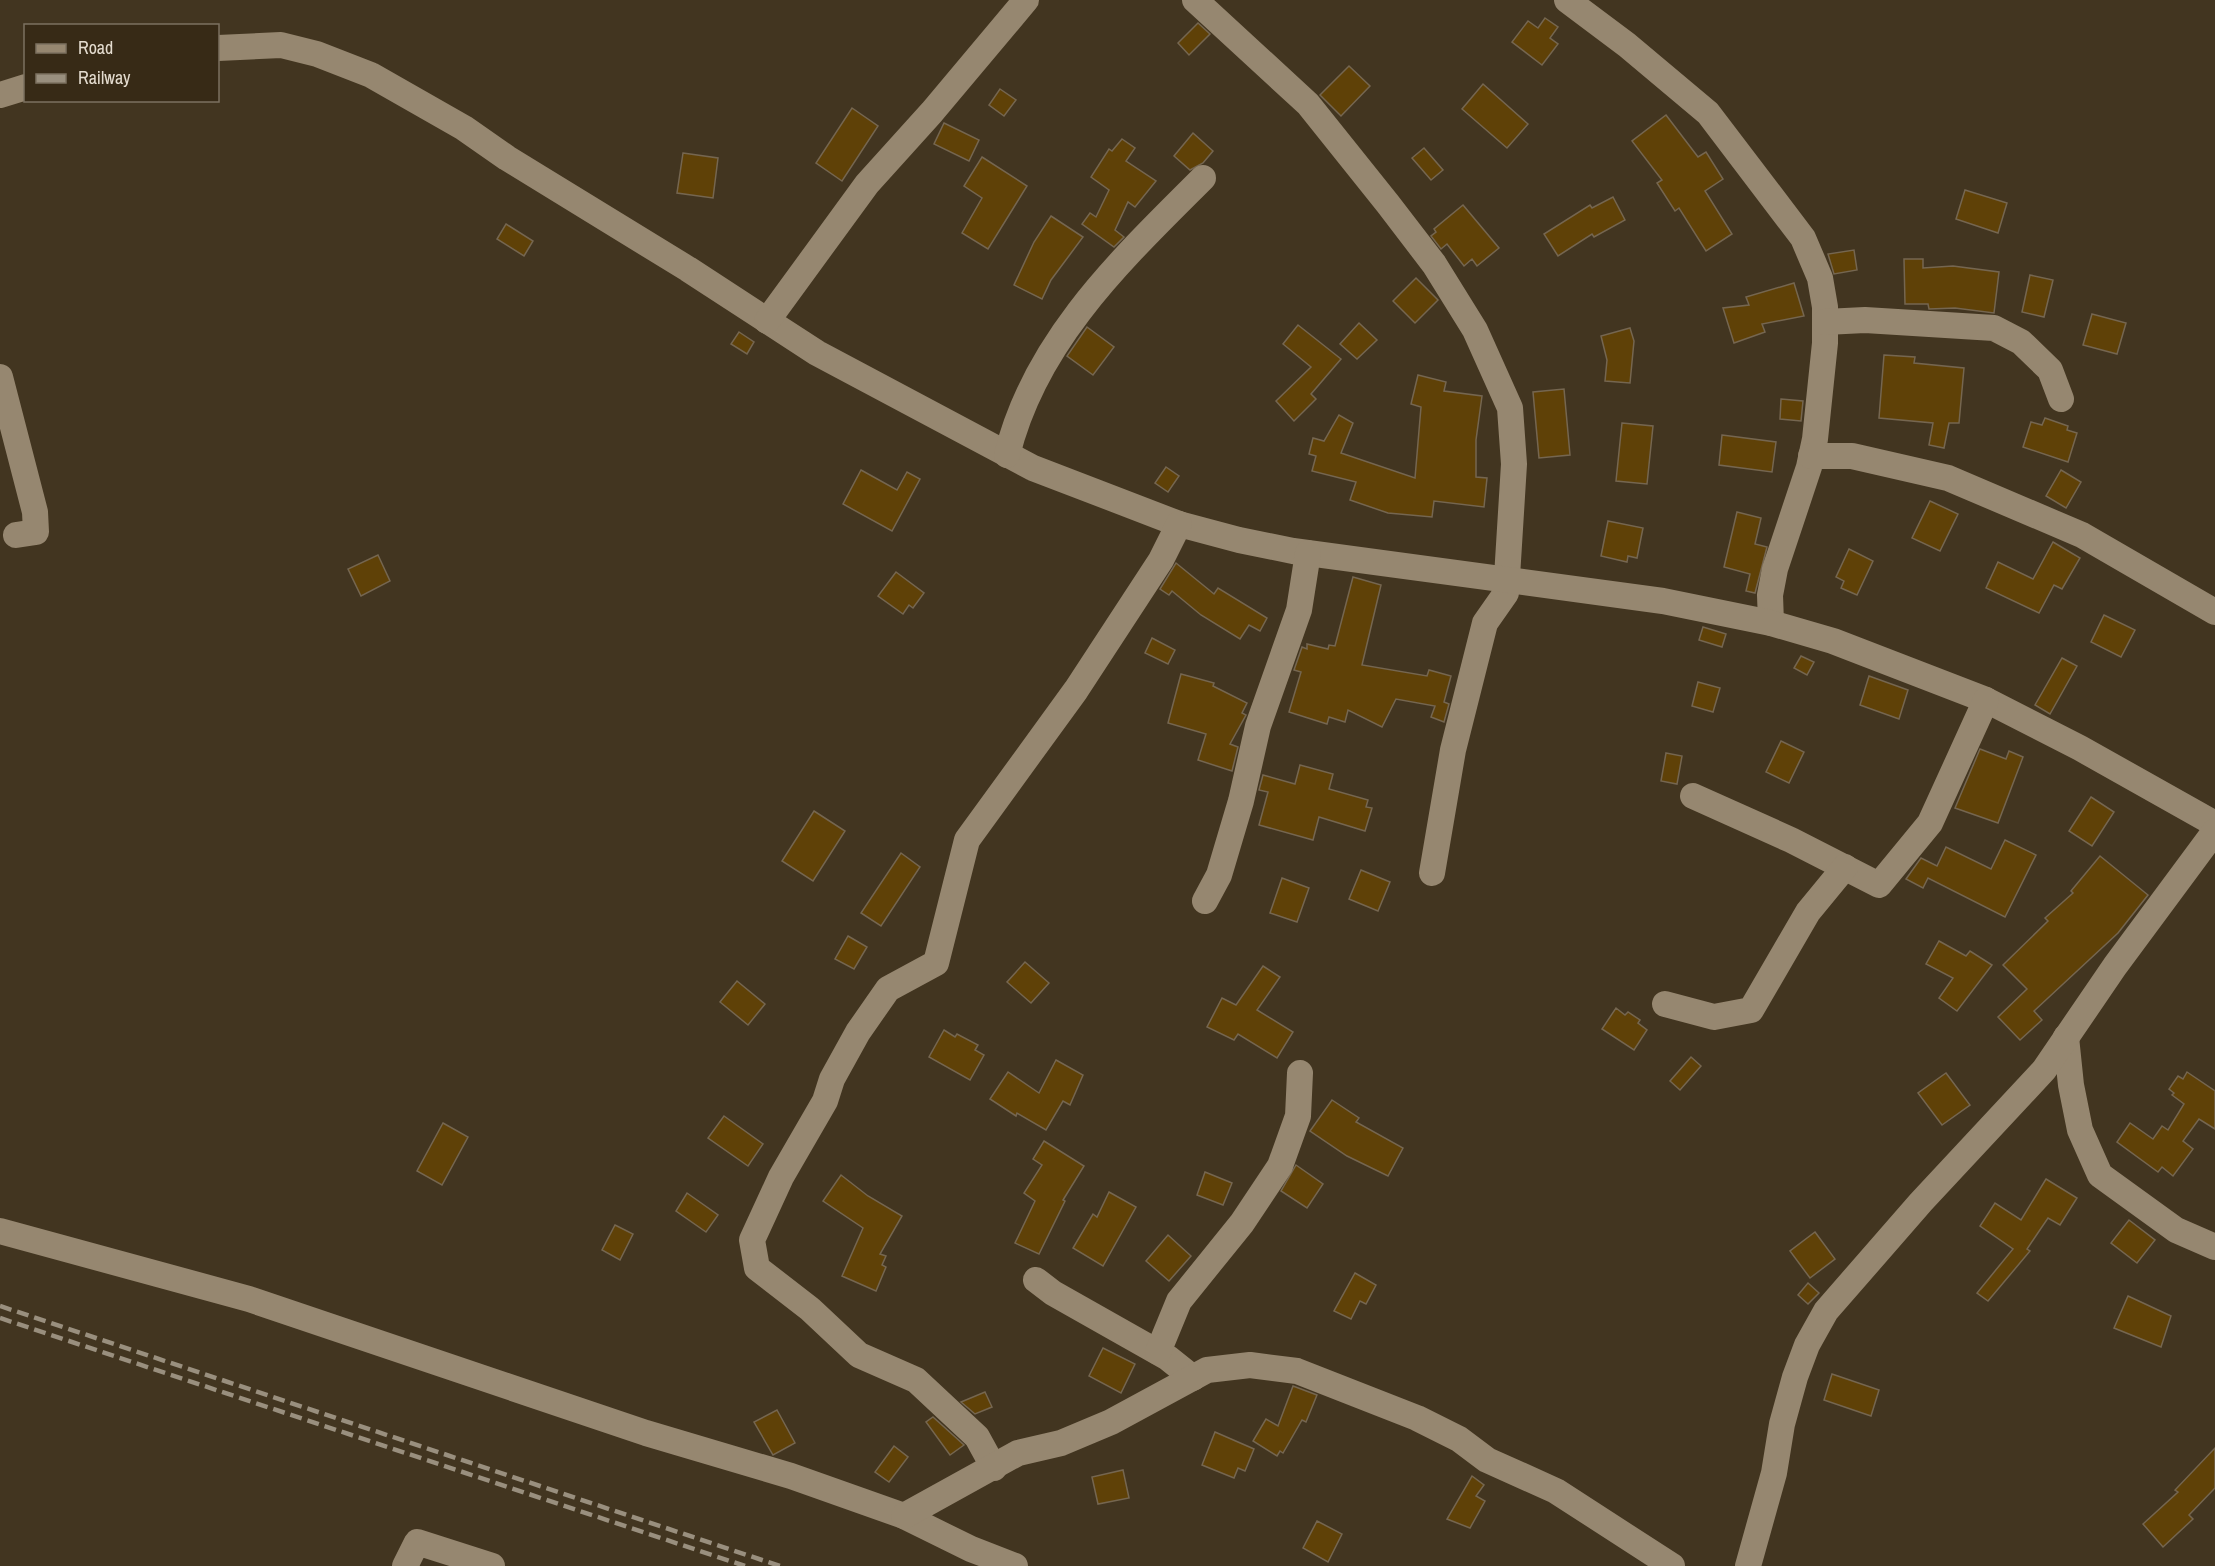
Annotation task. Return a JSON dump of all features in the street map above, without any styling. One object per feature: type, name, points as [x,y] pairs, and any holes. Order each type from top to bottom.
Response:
[{"type":"street","points":[[767,321],[867,184],[932,112],[1026,0]]},
{"type":"street","points":[[1195,0],[1308,104],[1434,264],[1474,330],[1510,408],[1514,464],[1506,593],[1485,623],[1453,750],[1432,873]]},
{"type":"street","points":[[1567,0],[1628,45],[1708,113],[1803,238],[1820,278],[1825,322],[1811,456],[1775,568],[1770,595],[1771,623]]},
{"type":"street","points":[[219,48],[281,45],[317,54],[371,75],[464,128],[507,158],[688,269],[817,354],[1007,455],[1069,483],[1179,524],[1239,540],[1308,553],[1664,601],[1771,623],[1833,641],[1986,700],[2080,748],[2215,824]]},
{"type":"street","points":[[0,95],[24,88]]},
{"type":"street","points":[[1007,455],[1015,422],[1039,372],[1091,293],[1203,178]]},
{"type":"street","points":[[1825,322],[1865,320],[1994,328],[2021,342],[2050,370],[2061,399]]},
{"type":"street","points":[[0,377],[35,512],[36,532],[16,535]]},
{"type":"street","points":[[1811,456],[1852,456],[1948,478],[2082,535],[2215,612]]},
{"type":"street","points":[[994,1468],[977,1437],[916,1380],[859,1355],[810,1309],[757,1269],[752,1240],[781,1177],[825,1101],[832,1079],[858,1032],[888,989],[936,963],[967,840],[1076,690],[1161,560],[1179,524]]},
{"type":"street","points":[[1205,901],[1219,875],[1241,801],[1258,726],[1299,610],[1308,553]]},
{"type":"street","points":[[1693,796],[1879,885],[1930,823],[1986,700]]},
{"type":"street","points":[[1748,1566],[1774,1473],[1782,1424],[1795,1377],[1807,1345],[1826,1311],[1921,1202],[2044,1070],[2215,831]]},
{"type":"street","points":[[1665,1004],[1714,1017],[1751,1010],[1808,912],[1845,867]]},
{"type":"street","points":[[2066,1037],[2071,1085],[2080,1130],[2100,1175],[2176,1230],[2215,1247]]},
{"type":"street","points":[[1158,1352],[1179,1301],[1242,1223],[1280,1166],[1298,1116],[1300,1072]]},
{"type":"street","points":[[0,1231],[249,1299],[635,1430],[791,1476],[904,1516],[971,1549],[1015,1566]]},
{"type":"street","points":[[1036,1281],[1053,1293],[1158,1352],[1193,1378]]},
{"type":"street","points":[[904,1516],[1018,1453],[1061,1443],[1111,1422],[1207,1370],[1250,1365],[1297,1371],[1418,1418],[1459,1439],[1488,1460],[1556,1491],[1672,1566]]},
{"type":"street","points":[[405,1566],[417,1542],[492,1566]]},
{"type":"building","points":[[1545,18],[1558,27],[1550,38],[1558,44],[1542,65],[1512,42],[1528,21],[1538,28]]},
{"type":"building","points":[[1198,23],[1210,34],[1189,55],[1178,43]]},
{"type":"building","points":[[1349,66],[1370,86],[1341,116],[1320,95]]},
{"type":"building","points":[[1483,84],[1528,124],[1507,148],[1462,109]]},
{"type":"building","points":[[1000,89],[1016,100],[1004,116],[989,105]]},
{"type":"building","points":[[852,108],[878,126],[842,181],[816,163]]},
{"type":"building","points":[[1666,115],[1698,157],[1706,152],[1723,179],[1705,191],[1732,234],[1706,251],[1679,208],[1675,211],[1657,183],[1662,180],[1632,141]]},
{"type":"building","points":[[944,123],[979,140],[969,161],[934,144]]},
{"type":"building","points":[[1193,133],[1213,151],[1203,163],[1190,170],[1174,156]]},
{"type":"building","points":[[1122,139],[1135,148],[1126,161],[1156,181],[1135,207],[1128,202],[1115,230],[1124,237],[1114,247],[1082,224],[1090,213],[1096,217],[1109,190],[1091,177],[1109,149],[1112,151]]},
{"type":"building","points":[[1424,148],[1443,170],[1431,180],[1412,158]]},
{"type":"building","points":[[683,153],[718,158],[713,198],[677,193]]},
{"type":"building","points":[[982,157],[1027,186],[988,249],[962,233],[982,198],[964,186]]},
{"type":"building","points":[[1965,190],[2007,203],[1998,233],[1956,219]]},
{"type":"building","points":[[1613,197],[1625,220],[1594,237],[1592,234],[1558,256],[1544,234],[1590,205],[1592,208]]},
{"type":"building","points":[[1463,205],[1499,248],[1477,266],[1472,259],[1464,266],[1447,244],[1441,249],[1431,236],[1436,232],[1434,229]]},
{"type":"building","points":[[1051,216],[1083,237],[1051,280],[1042,299],[1014,285],[1034,242]]},
{"type":"building","points":[[506,224],[533,241],[524,256],[497,239]]},
{"type":"building","points":[[1854,250],[1857,270],[1834,274],[1828,254]]},
{"type":"building","points":[[1904,259],[1923,259],[1923,268],[1953,266],[1999,272],[1994,313],[1955,308],[1929,309],[1928,304],[1905,304]]},
{"type":"building","points":[[2030,275],[2053,280],[2044,317],[2022,312]]},
{"type":"building","points":[[1416,278],[1438,300],[1415,323],[1393,301]]},
{"type":"building","points":[[1794,283],[1804,316],[1762,324],[1765,332],[1734,343],[1723,308],[1749,305],[1746,297]]},
{"type":"building","points":[[2092,314],[2126,323],[2117,354],[2083,345]]},
{"type":"building","points":[[1359,323],[1377,340],[1357,359],[1340,344]]},
{"type":"building","points":[[1298,325],[1341,359],[1311,394],[1316,399],[1294,421],[1276,401],[1311,367],[1283,344]]},
{"type":"building","points":[[1087,327],[1114,347],[1093,375],[1067,356]]},
{"type":"building","points":[[1630,328],[1634,341],[1630,383],[1605,381],[1607,360],[1601,336]]},
{"type":"building","points":[[739,332],[754,342],[747,354],[731,344]]},
{"type":"building","points":[[1884,355],[1915,357],[1914,363],[1964,368],[1959,423],[1949,423],[1944,448],[1929,445],[1933,423],[1879,418]]},
{"type":"building","points":[[1418,375],[1446,382],[1444,391],[1482,396],[1476,440],[1476,477],[1487,478],[1484,507],[1434,501],[1432,517],[1388,513],[1350,500],[1356,482],[1312,471],[1316,456],[1309,454],[1313,438],[1324,441],[1339,415],[1353,423],[1341,453],[1415,478],[1421,407],[1411,404]]},
{"type":"building","points":[[1564,389],[1570,455],[1539,458],[1533,392]]},
{"type":"building","points":[[1781,399],[1803,401],[1801,421],[1780,419]]},
{"type":"building","points":[[2045,418],[2068,426],[2067,430],[2077,433],[2068,462],[2023,447],[2031,422],[2042,425]]},
{"type":"building","points":[[1622,423],[1653,426],[1647,484],[1616,481]]},
{"type":"building","points":[[1722,435],[1776,442],[1772,472],[1719,465]]},
{"type":"building","points":[[1166,467],[1179,476],[1168,492],[1155,483]]},
{"type":"building","points":[[861,470],[897,490],[907,472],[920,479],[892,531],[843,504]]},
{"type":"building","points":[[2061,470],[2081,482],[2066,508],[2046,496]]},
{"type":"building","points":[[1930,501],[1958,514],[1940,551],[1912,538]]},
{"type":"building","points":[[1737,512],[1761,518],[1755,544],[1767,547],[1755,593],[1746,591],[1750,574],[1724,567]]},
{"type":"building","points":[[1608,521],[1643,528],[1637,558],[1628,556],[1627,562],[1601,556]]},
{"type":"building","points":[[2053,542],[2080,558],[2062,589],[2054,585],[2039,613],[1986,588],[1998,562],[2033,579]]},
{"type":"building","points":[[1849,549],[1873,561],[1857,595],[1841,588],[1844,581],[1836,577]]},
{"type":"building","points":[[378,555],[390,581],[361,596],[348,569]]},
{"type":"building","points":[[1176,563],[1214,594],[1218,588],[1267,618],[1260,631],[1249,625],[1240,639],[1201,615],[1172,591],[1169,595],[1160,589]]},
{"type":"building","points":[[896,572],[924,593],[913,608],[909,605],[903,614],[878,596]]},
{"type":"building","points":[[1353,577],[1381,585],[1362,665],[1427,676],[1429,670],[1451,676],[1444,702],[1449,704],[1444,722],[1431,717],[1435,706],[1396,699],[1382,727],[1348,710],[1345,722],[1329,717],[1327,724],[1289,712],[1301,672],[1294,670],[1302,647],[1307,649],[1307,644],[1328,649],[1329,645],[1335,646]]},
{"type":"building","points":[[2104,615],[2135,630],[2121,657],[2091,642]]},
{"type":"building","points":[[1703,627],[1726,634],[1722,647],[1699,640]]},
{"type":"building","points":[[1152,638],[1175,650],[1168,664],[1145,653]]},
{"type":"building","points":[[1801,656],[1814,662],[1807,675],[1794,668]]},
{"type":"building","points":[[2062,658],[2077,666],[2050,714],[2035,705]]},
{"type":"building","points":[[1181,674],[1214,683],[1213,686],[1247,703],[1242,713],[1246,715],[1230,744],[1238,747],[1232,771],[1198,760],[1206,734],[1168,723]]},
{"type":"building","points":[[1869,676],[1908,690],[1899,719],[1860,705]]},
{"type":"building","points":[[1698,682],[1720,688],[1713,712],[1692,706]]},
{"type":"building","points":[[1781,741],[1804,752],[1789,783],[1766,772]]},
{"type":"building","points":[[1980,749],[2006,759],[2009,751],[2023,757],[1998,823],[1955,808]]},
{"type":"building","points":[[1666,753],[1682,756],[1677,784],[1661,781]]},
{"type":"building","points":[[1300,765],[1333,774],[1329,789],[1368,800],[1366,807],[1372,808],[1365,831],[1319,817],[1313,840],[1259,825],[1268,792],[1259,790],[1263,775],[1295,784]]},
{"type":"building","points":[[2091,797],[2114,812],[2092,846],[2069,831]]},
{"type":"building","points":[[814,811],[845,831],[813,881],[782,861]]},
{"type":"building","points":[[2005,840],[2036,855],[2005,917],[1928,878],[1923,888],[1906,879],[1921,858],[1937,866],[1946,847],[1991,869]]},
{"type":"building","points":[[901,853],[920,867],[881,926],[861,913]]},
{"type":"building","points":[[2100,856],[2148,895],[2118,933],[2034,1011],[2042,1020],[2020,1040],[1998,1017],[2027,989],[2003,965],[2048,921],[2045,918],[2073,893],[2071,891]]},
{"type":"building","points":[[1361,870],[1390,882],[1378,911],[1349,899]]},
{"type":"building","points":[[1282,878],[1309,888],[1297,922],[1270,913]]},
{"type":"building","points":[[848,936],[867,947],[854,969],[835,959]]},
{"type":"building","points":[[1939,941],[1966,956],[1970,951],[1992,965],[1957,1011],[1939,998],[1953,978],[1926,964]]},
{"type":"building","points":[[1025,962],[1049,983],[1031,1003],[1007,982]]},
{"type":"building","points":[[1263,966],[1280,977],[1257,1010],[1293,1032],[1277,1058],[1238,1034],[1234,1040],[1207,1027],[1222,998],[1236,1005]]},
{"type":"building","points":[[737,981],[765,1004],[748,1025],[720,1002]]},
{"type":"building","points":[[1616,1008],[1625,1015],[1628,1012],[1640,1020],[1638,1023],[1647,1030],[1634,1050],[1602,1029]]},
{"type":"building","points":[[944,1030],[955,1037],[957,1034],[978,1045],[975,1050],[984,1055],[970,1080],[929,1057]]},
{"type":"building","points":[[1691,1057],[1701,1066],[1680,1090],[1670,1081]]},
{"type":"building","points":[[1056,1060],[1083,1075],[1070,1105],[1063,1101],[1046,1130],[1017,1113],[1016,1116],[990,1099],[1008,1072],[1039,1093]]},
{"type":"building","points":[[2187,1072],[2215,1091],[2215,1129],[2199,1119],[2183,1141],[2193,1149],[2173,1176],[2162,1167],[2158,1172],[2117,1142],[2130,1123],[2153,1139],[2162,1126],[2168,1130],[2184,1104],[2172,1095],[2174,1093],[2169,1089],[2178,1076],[2183,1079]]},
{"type":"building","points":[[1946,1073],[1970,1105],[1942,1125],[1918,1093]]},
{"type":"building","points":[[1332,1100],[1359,1118],[1356,1122],[1403,1148],[1388,1176],[1347,1156],[1310,1131]]},
{"type":"building","points":[[724,1116],[763,1144],[748,1166],[708,1138]]},
{"type":"building","points":[[443,1123],[468,1137],[442,1185],[417,1171]]},
{"type":"building","points":[[1044,1141],[1084,1166],[1063,1200],[1065,1201],[1039,1254],[1015,1243],[1035,1201],[1024,1193],[1042,1165],[1033,1159]]},
{"type":"building","points":[[1296,1165],[1323,1184],[1307,1208],[1281,1191]]},
{"type":"building","points":[[1205,1172],[1232,1183],[1223,1205],[1197,1195]]},
{"type":"building","points":[[841,1175],[868,1196],[902,1216],[880,1254],[886,1256],[882,1265],[886,1267],[876,1291],[842,1276],[863,1228],[823,1201]]},
{"type":"building","points":[[2046,1179],[2077,1198],[2060,1225],[2048,1218],[2027,1249],[2030,1251],[1988,1301],[1977,1293],[2013,1249],[1980,1226],[1995,1203],[2021,1220]]},
{"type":"building","points":[[1109,1192],[1136,1207],[1103,1266],[1073,1248],[1093,1214],[1097,1217]]},
{"type":"building","points":[[687,1193],[718,1215],[706,1232],[676,1211]]},
{"type":"building","points":[[2129,1220],[2155,1240],[2137,1263],[2111,1243]]},
{"type":"building","points":[[615,1225],[633,1234],[620,1260],[602,1250]]},
{"type":"building","points":[[1815,1232],[1835,1259],[1810,1278],[1790,1251]]},
{"type":"building","points":[[1168,1235],[1191,1256],[1169,1281],[1146,1261]]},
{"type":"building","points":[[1355,1273],[1376,1285],[1366,1304],[1360,1301],[1351,1319],[1334,1311]]},
{"type":"building","points":[[1808,1283],[1819,1293],[1808,1304],[1798,1295]]},
{"type":"building","points":[[2128,1296],[2171,1316],[2161,1347],[2114,1328]]},
{"type":"building","points":[[1103,1348],[1135,1364],[1121,1393],[1089,1376]]},
{"type":"building","points":[[1832,1374],[1879,1390],[1871,1416],[1824,1400]]},
{"type":"building","points":[[1293,1386],[1317,1395],[1306,1422],[1302,1420],[1283,1453],[1280,1451],[1277,1456],[1253,1441],[1266,1419],[1278,1426]]},
{"type":"building","points":[[985,1392],[992,1407],[975,1414],[961,1402]]},
{"type":"building","points":[[777,1410],[795,1443],[773,1455],[754,1422]]},
{"type":"building","points":[[933,1417],[964,1445],[950,1455],[926,1422]]},
{"type":"building","points":[[1215,1432],[1254,1449],[1245,1471],[1238,1468],[1234,1478],[1202,1465]]},
{"type":"building","points":[[894,1446],[908,1457],[889,1482],[875,1472]]},
{"type":"building","points":[[2215,1448],[2215,1488],[2189,1515],[2193,1519],[2163,1547],[2143,1524],[2178,1492],[2175,1490]]},
{"type":"building","points":[[1123,1470],[1129,1498],[1098,1504],[1092,1477]]},
{"type":"building","points":[[1472,1476],[1484,1485],[1476,1496],[1485,1501],[1470,1528],[1447,1519]]},
{"type":"building","points":[[1317,1521],[1342,1534],[1328,1562],[1303,1548]]},
{"type":"railway","points":[[0,1306],[780,1566]]},
{"type":"railway","points":[[0,1318],[745,1566]]}]
